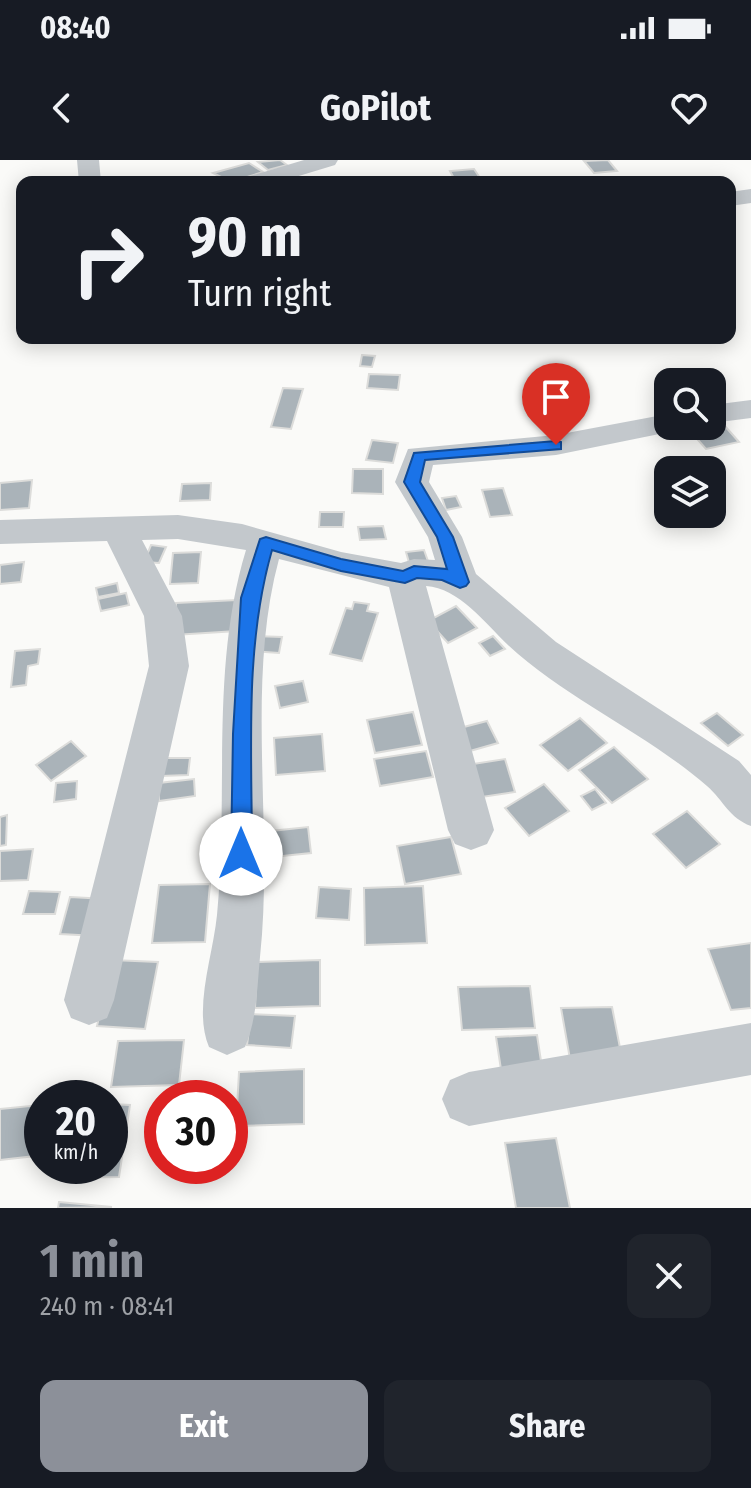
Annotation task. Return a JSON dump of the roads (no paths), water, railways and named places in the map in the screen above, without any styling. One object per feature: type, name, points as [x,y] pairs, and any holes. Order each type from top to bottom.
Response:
[{"type":"street","points":[[275,176],[327,160]]},
{"type":"street","points":[[726,412],[751,409]]},
{"type":"street","points":[[460,582],[445,537],[412,482],[419,456],[556,445],[654,426]]},
{"type":"street","points":[[0,532],[178,527],[266,543],[341,565],[405,577],[414,572],[445,574],[460,582],[542,653],[724,774],[751,807]]},
{"type":"street","points":[[89,1000],[169,666],[163,616],[142,581],[119,528]]},
{"type":"street","points":[[227,1029],[241,913],[242,734],[250,598],[266,543]]},
{"type":"street","points":[[405,577],[471,830]]},
{"type":"street","points":[[469,1099],[751,1049]]}]
